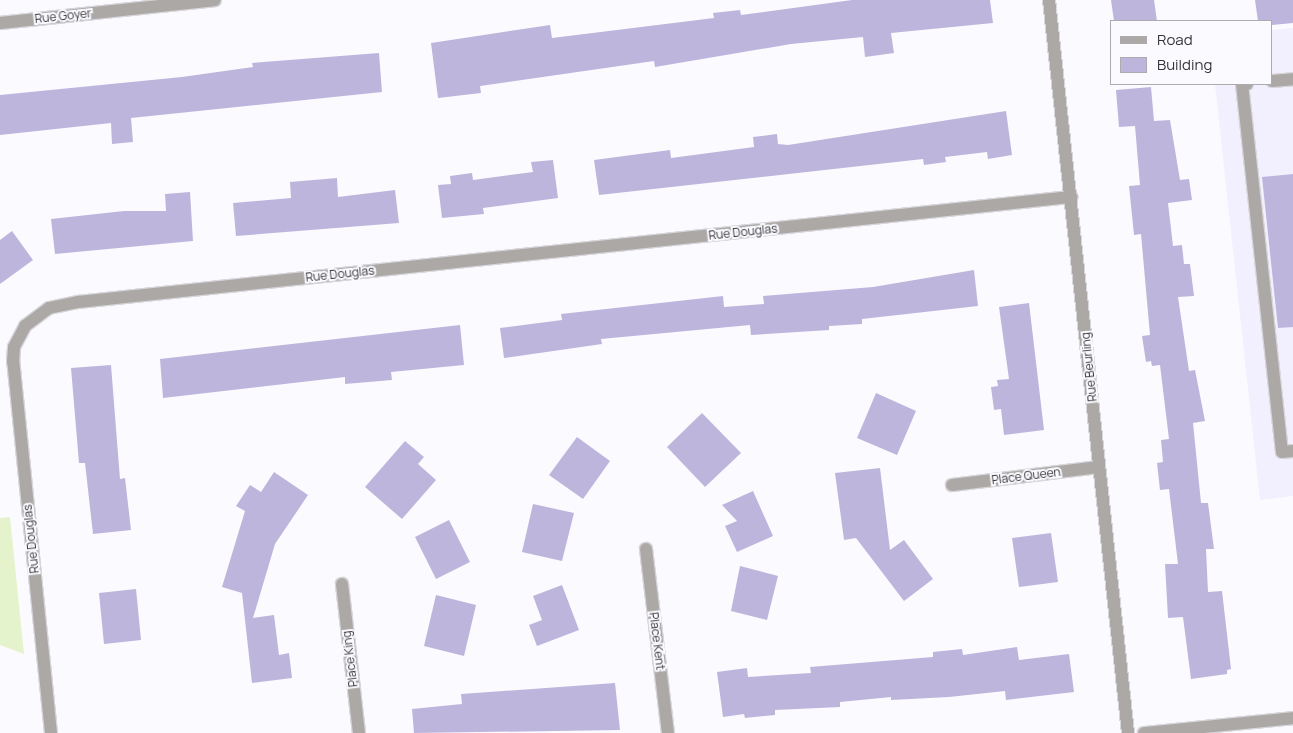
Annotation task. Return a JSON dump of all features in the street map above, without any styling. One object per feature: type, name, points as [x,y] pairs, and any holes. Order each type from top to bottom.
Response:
[{"type":"street","name":"Rue Goyer","points":[[0,23],[215,0]]},
{"type":"street","name":"Rue Beurling","points":[[1049,0],[1128,733]]},
{"type":"street","points":[[1273,81],[1293,78]]},
{"type":"street","points":[[1242,85],[1282,452],[1293,451]]},
{"type":"street","name":"Rue Douglas","points":[[51,733],[13,362],[14,347],[25,326],[49,308],[88,301],[1071,197]]},
{"type":"street","name":"Place Queen","points":[[952,485],[1099,467]]},
{"type":"street","name":"Place Kent","points":[[646,549],[668,733]]},
{"type":"street","name":"Place King","points":[[342,584],[359,733]]},
{"type":"street","points":[[1144,733],[1293,718]]},
{"type":"shaded area","points":[[1293,28],[1293,496],[1260,500],[1215,85],[1273,85],[1273,30]]},
{"type":"green space","points":[[10,517],[24,654],[0,645],[0,518]]},
{"type":"building","points":[[852,0],[990,0],[993,23],[891,33],[894,53],[865,57],[863,37],[791,44],[655,67],[654,61],[480,86],[481,93],[438,98],[431,43],[550,25],[552,38],[714,18],[713,13],[740,10],[741,15]]},
{"type":"building","points":[[1111,0],[1154,0],[1157,20],[1114,20]]},
{"type":"building","points":[[1255,0],[1293,0],[1293,23],[1273,25],[1273,20],[1258,20]]},
{"type":"building","points":[[379,53],[382,92],[131,118],[133,142],[112,144],[111,123],[0,135],[0,95],[182,77],[253,67],[252,63]]},
{"type":"building","points":[[1151,87],[1154,121],[1170,120],[1180,180],[1189,179],[1192,200],[1168,203],[1173,246],[1182,245],[1184,264],[1190,264],[1194,296],[1178,297],[1189,371],[1195,370],[1205,421],[1193,423],[1201,503],[1208,503],[1214,549],[1206,549],[1208,592],[1222,591],[1231,669],[1227,670],[1227,674],[1191,679],[1183,617],[1168,618],[1165,564],[1178,564],[1169,489],[1160,490],[1157,463],[1163,462],[1161,440],[1169,439],[1160,365],[1152,366],[1151,361],[1146,362],[1142,336],[1150,335],[1141,234],[1134,235],[1129,186],[1140,185],[1135,126],[1119,127],[1116,90]]},
{"type":"building","points":[[1006,111],[1012,155],[988,159],[987,152],[945,157],[946,162],[924,165],[923,159],[599,195],[594,160],[670,150],[671,158],[754,147],[753,137],[777,134],[778,144],[788,145]]},
{"type":"building","points":[[553,160],[558,198],[483,208],[484,214],[442,218],[438,185],[451,184],[450,176],[472,173],[473,180],[533,172],[531,162]]},
{"type":"building","points":[[1293,174],[1293,327],[1278,328],[1262,177]]},
{"type":"building","points":[[337,178],[338,197],[395,190],[399,223],[236,236],[233,203],[291,198],[290,182]]},
{"type":"building","points":[[190,192],[193,241],[55,254],[51,219],[124,211],[166,211],[165,194]]},
{"type":"building","points":[[12,231],[33,260],[0,284],[0,240]]},
{"type":"building","points":[[974,270],[978,306],[862,319],[862,324],[829,326],[829,330],[751,335],[750,325],[601,339],[602,344],[504,358],[500,328],[562,320],[561,314],[723,296],[724,307],[764,304],[763,296],[873,287]]},
{"type":"building","points":[[1029,303],[1044,430],[1004,435],[1001,409],[994,410],[991,387],[998,386],[997,380],[1009,379],[999,307]]},
{"type":"building","points":[[460,325],[464,365],[391,372],[392,380],[345,384],[345,377],[163,398],[160,359]]},
{"type":"building","points":[[111,365],[120,479],[125,478],[131,530],[93,534],[85,463],[79,463],[71,368]]},
{"type":"building","points":[[876,393],[916,411],[897,455],[857,438]]},
{"type":"building","points":[[702,413],[741,453],[705,487],[667,447]]},
{"type":"building","points":[[577,437],[610,461],[583,499],[549,475]]},
{"type":"building","points":[[405,441],[424,457],[418,464],[436,480],[402,519],[365,487]]},
{"type":"building","points":[[880,468],[890,550],[904,540],[933,579],[904,601],[856,538],[844,540],[835,473]]},
{"type":"building","points":[[274,472],[308,495],[275,544],[253,618],[274,615],[279,655],[289,653],[292,678],[252,683],[242,593],[222,587],[245,511],[236,506],[250,485],[261,492]]},
{"type":"building","points":[[753,491],[773,536],[737,552],[725,526],[737,521],[722,505]]},
{"type":"building","points":[[533,504],[574,513],[562,561],[522,552]]},
{"type":"building","points":[[449,520],[470,562],[436,579],[415,537]]},
{"type":"building","points":[[1051,533],[1058,582],[1019,587],[1012,538]]},
{"type":"building","points":[[740,566],[778,576],[767,620],[731,611]]},
{"type":"building","points":[[562,585],[579,630],[537,646],[529,625],[542,620],[533,596]]},
{"type":"building","points":[[136,589],[141,640],[104,644],[99,593]]},
{"type":"building","points":[[436,595],[476,605],[464,656],[424,646]]},
{"type":"building","points":[[1017,647],[1019,660],[1069,654],[1074,692],[1006,700],[1005,691],[949,697],[891,700],[891,697],[840,702],[840,707],[775,710],[775,715],[745,718],[744,714],[723,717],[717,672],[747,668],[748,677],[811,673],[810,667],[933,657],[933,652],[962,649],[963,655]]},
{"type":"building","points":[[615,683],[620,730],[414,733],[412,709],[462,704],[461,694]]}]
